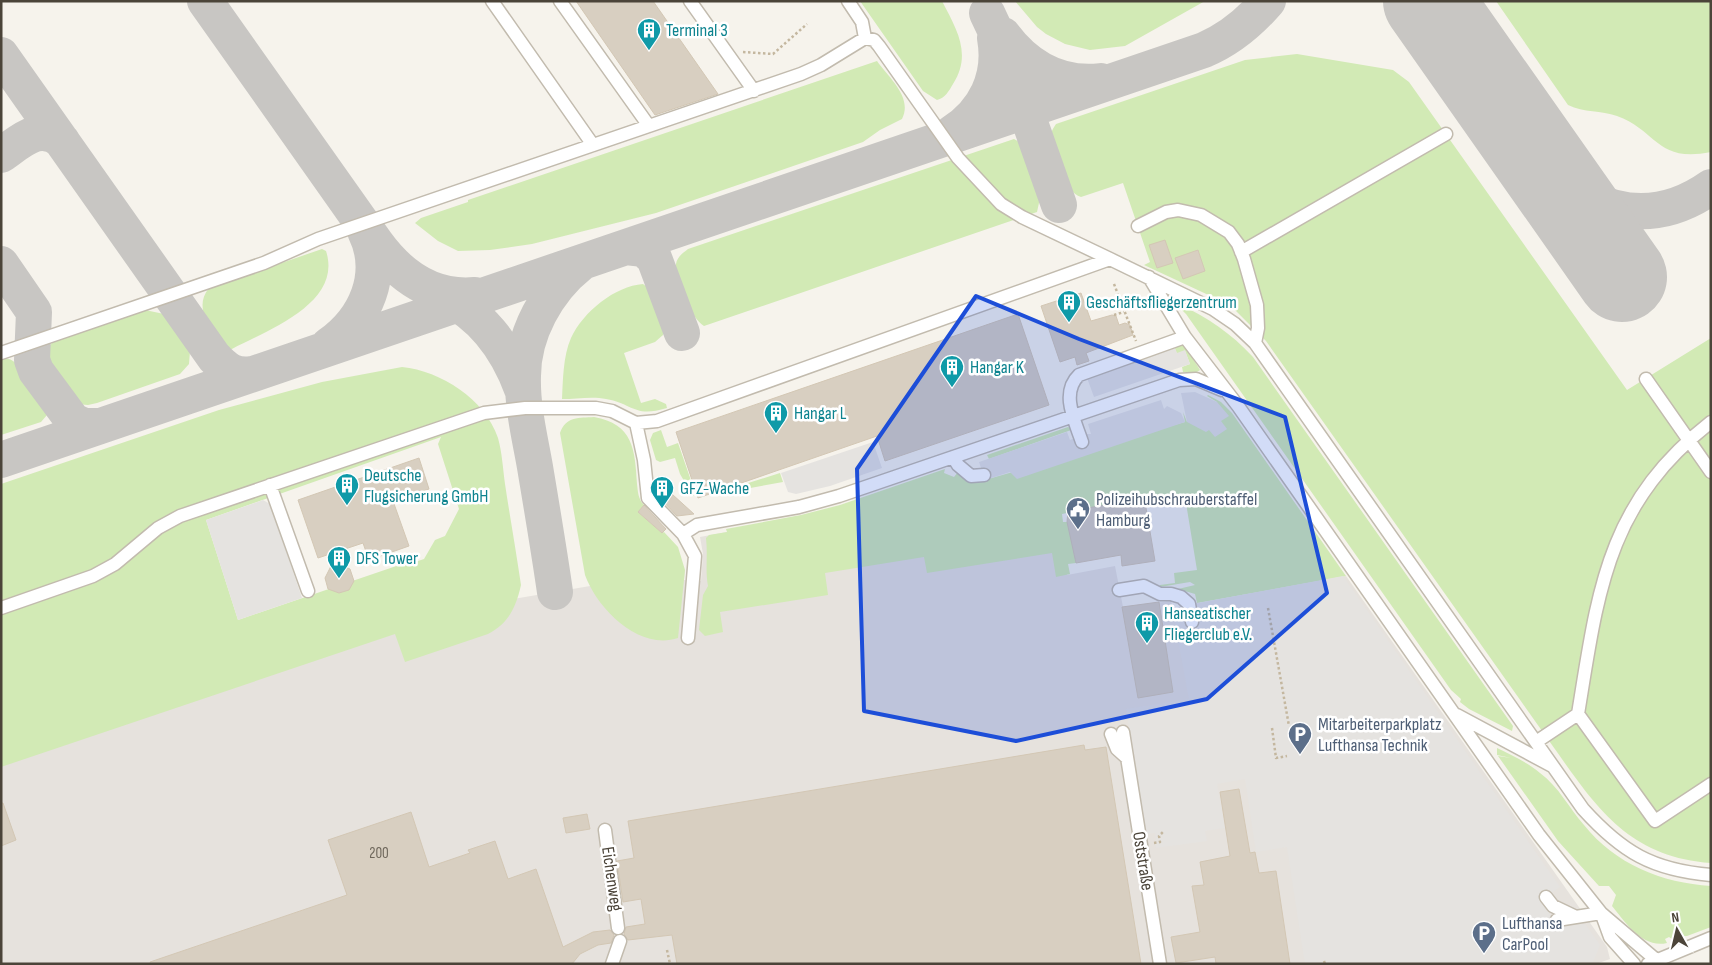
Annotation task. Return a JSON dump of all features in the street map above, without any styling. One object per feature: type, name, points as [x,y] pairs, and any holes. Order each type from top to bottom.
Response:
[{"type":"lane","points":[[492,1],[593,145]]},
{"type":"lane","points":[[560,1],[650,126]]},
{"type":"lane","points":[[690,1],[754,91]]},
{"type":"lane","points":[[848,1],[862,22],[865,38]]},
{"type":"lane","points":[[1,353],[264,263],[318,239],[754,91],[821,66],[865,38],[874,40],[958,158],[1000,204],[1022,217],[1213,309],[1235,324],[1255,343],[1583,809],[1605,833],[1623,848],[1664,867],[1690,874],[1711,875]]},
{"type":"lane","points":[[1241,252],[1446,134]]},
{"type":"lane","points":[[1138,226],[1166,212],[1178,210],[1190,212],[1214,221],[1229,232],[1241,252],[1259,316],[1255,343]]},
{"type":"lane","points":[[1,608],[93,576],[115,564],[158,528],[180,516],[484,413],[526,408],[596,408],[612,410],[636,423],[656,421],[1110,259]]},
{"type":"lane","points":[[1149,277],[1185,337],[1226,392],[1539,835],[1601,913],[1656,962],[1711,938]]},
{"type":"lane","points":[[1082,442],[1074,416],[1070,389],[1072,381],[1079,375],[1185,337]]},
{"type":"lane","points":[[683,534],[697,525],[799,507],[839,496],[1179,380],[1188,379],[1205,382],[1226,392]]},
{"type":"lane","points":[[1646,379],[1711,472]]},
{"type":"lane","points":[[1711,422],[1689,440],[1662,467],[1643,492],[1627,518],[1611,552],[1594,612],[1578,714],[1655,821],[1711,784]]},
{"type":"lane","points":[[636,423],[644,460],[648,498],[683,534],[695,556],[688,638]]},
{"type":"lane","points":[[952,457],[971,476],[984,475]]},
{"type":"lane","points":[[270,485],[308,591]]},
{"type":"lane","points":[[1120,590],[1144,586],[1160,594],[1171,594],[1181,597],[1189,604],[1192,622]]},
{"type":"lane","points":[[1454,714],[1553,767]]},
{"type":"lane","points":[[1536,742],[1578,714]]},
{"type":"lane","name":"Oststraße","points":[[1117,733],[1127,758],[1160,964]]},
{"type":"lane","name":"Eichenweg","points":[[605,830],[618,928]]},
{"type":"lane","points":[[1546,896],[1553,906],[1576,917]]},
{"type":"lane","points":[[1557,920],[1601,913]]},
{"type":"lane","points":[[1601,913],[1610,937],[1634,964]]},
{"type":"lane","points":[[612,964],[620,942]]},
{"type":"path","points":[[743,52],[773,54],[807,24]]},
{"type":"path","points":[[1114,284],[1135,337]]},
{"type":"path","points":[[1114,315],[1124,312]]},
{"type":"path","points":[[1268,608],[1289,726]]},
{"type":"path","points":[[1272,728],[1276,758],[1287,756]]},
{"type":"path","points":[[668,950],[670,964]]},
{"type":"highlighted area","points":[[976,296],[1079,339],[1285,417],[1327,593],[1207,699],[1016,741],[864,711],[857,469]]},
{"type":"shaded area","points":[[1175,348],[1177,353],[1185,350],[1190,364],[1094,397],[1087,378]]},
{"type":"shaded area","points":[[1195,392],[1217,402],[1229,416],[1221,421],[1227,429],[1215,437],[1209,430],[1206,432],[1187,422],[1181,393]]},
{"type":"shaded area","points":[[1161,400],[1164,409],[1167,406],[1181,413],[1185,422],[1017,479],[1010,472],[985,480],[979,462],[1067,432],[1070,440],[1084,434],[1091,434],[1088,424]]},
{"type":"shaded area","points":[[873,442],[882,468],[830,486],[796,494],[788,492],[781,473]]},
{"type":"shaded area","points":[[263,500],[270,504],[302,598],[238,620],[206,520]]},
{"type":"shaded area","points":[[1057,510],[1067,575],[1115,566],[1123,607],[1171,601],[1173,608],[1346,576],[1607,947],[1610,959],[1596,964],[1,964],[1,694],[519,598],[685,570],[684,580],[701,581],[703,554],[700,537],[727,532]]},
{"type":"shaded area","name":"Mitarbeiterparkplatz Lufthansa Technik","points":[[1343,576],[1560,887],[1540,901],[1550,915],[1556,918],[1558,927],[1585,924],[1600,945],[1593,962],[1305,964],[1287,847],[1256,852],[1245,779],[1217,784],[1225,828],[1205,831],[1207,841],[1156,848],[1155,833],[1146,834],[1126,709],[1189,699],[1172,608]]},
{"type":"green space","points":[[860,1],[942,1],[957,32],[962,52],[959,73],[945,96],[937,100],[923,91]]},
{"type":"green space","points":[[1015,1],[1205,1],[1125,46],[1090,50],[1065,44],[1046,34],[1037,27]]},
{"type":"green space","points":[[1496,1],[1711,1],[1711,152],[1679,153],[1659,144],[1631,122],[1617,116],[1574,108],[1568,105]]},
{"type":"green space","points":[[1297,54],[1393,70],[1409,82],[1627,390],[1711,338],[1711,863],[1682,859],[1657,851],[1617,825],[1600,808],[1568,768],[1266,341],[1236,311],[1217,299],[1144,265],[1150,262],[1123,183],[1081,197],[1075,194],[1064,181],[1053,154],[1050,139],[1056,124],[1245,60]]},
{"type":"green space","points":[[877,61],[902,95],[905,111],[902,119],[880,130],[863,142],[656,213],[532,244],[490,250],[458,251],[438,241],[415,223],[421,218],[468,202],[468,200]]},
{"type":"green space","points":[[1014,139],[1028,147],[1042,189],[1037,212],[704,326],[694,315],[684,298],[676,271],[676,264],[680,255],[688,249]]},
{"type":"green space","points":[[322,249],[326,251],[328,269],[324,286],[313,300],[299,312],[264,333],[232,349],[224,345],[205,318],[203,310],[204,295],[209,288]]},
{"type":"green space","points":[[643,284],[651,290],[665,329],[663,335],[655,342],[624,353],[641,403],[655,399],[666,404],[667,408],[647,412],[601,398],[562,399],[566,352],[576,328],[592,310],[611,295],[632,286]]},
{"type":"green space","points":[[1179,304],[1219,327],[1253,357],[1513,726],[1512,731],[1469,709],[1460,702],[1461,699],[1451,690],[1186,314],[1177,305]]},
{"type":"green space","points":[[145,310],[164,314],[190,351],[189,364],[180,374],[97,403],[88,405],[76,404],[43,359],[43,352],[55,340]]},
{"type":"green space","points":[[1174,346],[1185,346],[1200,370],[1197,372],[1183,372],[1182,367],[1190,364],[1185,351],[1177,354]]},
{"type":"green space","points":[[1,358],[12,360],[23,371],[39,394],[47,415],[41,422],[1,435]]},
{"type":"green space","points":[[402,367],[432,374],[446,381],[460,389],[483,411],[492,424],[498,438],[521,585],[511,614],[501,625],[488,634],[405,662],[395,634],[1,767],[1,484],[219,410],[322,382]],"holes":[[[441,437],[438,444],[459,509],[445,536],[435,540],[424,559],[415,562],[414,560],[238,620],[206,520]]]},
{"type":"green space","points":[[1208,395],[1221,402],[1232,413],[1346,576],[1197,603],[1195,594],[1178,589],[1195,585],[1190,582],[1160,587],[1160,585],[1175,583],[1174,573],[1197,570],[1185,497],[1113,508],[1112,504],[1062,514],[1063,522],[1069,522],[1076,563],[1068,564],[1070,574],[1056,577],[1052,553],[927,573],[924,557],[825,573],[828,595],[720,612],[723,632],[705,636],[699,630],[703,595],[708,586],[706,538],[709,535],[727,532],[726,529],[801,515],[840,505],[945,469],[944,473],[954,477],[958,472],[985,480],[1185,422],[1183,412],[1187,422],[1221,421],[1217,402]]},
{"type":"green space","points":[[594,417],[607,420],[624,432],[633,449],[639,495],[644,505],[638,512],[662,533],[664,532],[678,547],[685,570],[678,638],[663,640],[648,638],[621,624],[599,601],[585,575],[560,433],[569,421],[578,418]]},
{"type":"green space","points":[[1068,427],[1074,429],[989,459],[987,455]]},
{"type":"green space","points":[[661,430],[667,447],[678,443],[696,495],[693,496],[680,474],[675,458],[660,462],[656,460],[650,440],[653,433]]},
{"type":"green space","points":[[780,473],[783,482],[723,493],[723,491]]},
{"type":"green space","points":[[1497,748],[1535,769],[1547,779],[1596,839],[1625,861],[1657,876],[1675,881],[1711,886],[1711,927],[1687,936],[1674,937],[1672,939],[1669,937],[1665,939],[1667,943],[1658,944],[1650,942],[1635,933],[1612,906],[1616,895],[1609,886],[1599,886],[1558,841],[1498,756],[1511,758],[1497,755]]},
{"type":"building","name":"Terminal 3","points":[[576,1],[653,1],[718,94],[655,115]]},
{"type":"building","points":[[1165,240],[1173,263],[1157,268],[1149,245]]},
{"type":"building","points":[[1198,250],[1205,271],[1183,279],[1175,258]]},
{"type":"building","name":"Geschäftsfliegerzentrum","points":[[1081,293],[1091,321],[1112,315],[1116,316],[1119,325],[1125,323],[1130,325],[1133,335],[1086,353],[1089,361],[1077,365],[1075,357],[1060,362],[1041,306]]},
{"type":"building","points":[[1018,314],[1049,405],[885,461],[877,436],[698,498],[676,432]]},
{"type":"building","name":"Deutsche Flugsicherung GmbH","points":[[419,458],[429,489],[393,501],[409,546],[369,560],[363,543],[318,558],[298,500]]},
{"type":"building","points":[[662,485],[694,514],[677,516],[656,494]]},
{"type":"building","points":[[1145,502],[1155,561],[1122,566],[1121,555],[1076,563],[1067,522],[1068,511],[1112,504],[1113,508]]},
{"type":"building","points":[[644,505],[666,529],[662,533],[638,512]]},
{"type":"building","name":"DFS Tower","points":[[333,562],[350,569],[354,581],[349,590],[339,593],[328,589],[325,578]]},
{"type":"building","name":"Hanseatischer Fliegerclub e.V.","points":[[1159,602],[1173,692],[1138,698],[1122,607]]},
{"type":"building","points":[[1084,745],[1085,750],[1106,747],[1141,964],[677,964],[672,935],[628,940],[624,934],[626,927],[645,924],[641,899],[623,902],[617,861],[634,858],[628,821]]},
{"type":"building","points":[[1239,789],[1250,853],[1255,852],[1259,873],[1276,871],[1290,964],[1216,964],[1215,957],[1176,963],[1171,937],[1200,932],[1192,886],[1204,885],[1200,862],[1230,856],[1220,792]]},
{"type":"building","points":[[1,803],[3,803],[16,840],[1,846]]},
{"type":"building","points":[[411,812],[429,867],[470,853],[468,850],[495,841],[508,879],[536,869],[563,947],[593,932],[610,930],[614,935],[611,943],[598,945],[580,954],[572,964],[151,964],[150,962],[347,895],[328,840]]},
{"type":"building","points":[[587,814],[590,829],[566,833],[563,818]]},
{"type":"taxiway","points":[[205,1],[385,255],[407,275],[431,289],[459,295],[475,295]]},
{"type":"taxiway","points":[[1,460],[1204,50],[1222,41],[1239,29],[1268,1]]},
{"type":"taxiway","points":[[987,13],[1004,49],[1059,205]]},
{"type":"taxiway","points":[[1003,35],[1033,65],[1045,72],[1071,80],[1101,81]]},
{"type":"taxiway","points":[[952,133],[974,115],[988,92],[996,66],[995,38]]},
{"type":"taxiway","points":[[1,55],[214,357],[222,365],[235,373],[252,374]]},
{"type":"taxiway","points":[[1,155],[23,140],[38,133],[54,135],[62,141]]},
{"type":"taxiway","points":[[1542,164],[1561,181],[1581,194],[1601,204],[1622,210],[1644,211],[1666,208],[1688,200],[1711,187]]},
{"type":"taxiway","points":[[329,345],[353,322],[369,294],[373,279],[373,263],[371,247],[365,231]]},
{"type":"taxiway","points":[[626,247],[644,249],[654,258],[682,333]]},
{"type":"taxiway","points":[[1,264],[34,312],[32,360],[36,371],[73,421],[84,426],[99,426]]},
{"type":"taxiway","points":[[555,592],[525,411],[523,388],[524,360],[532,329],[547,300],[580,264]]},
{"type":"taxiway","points":[[443,296],[470,313],[492,334],[509,360],[522,389]]},
{"type":"runway","points":[[1428,1],[1622,277]]},
{"type":"place","name":"Terminal 3","points":[[649,51]]},
{"type":"place","name":"Geschäftsfliegerzentrum","points":[[1069,323]]},
{"type":"place","name":"Hangar K","points":[[952,388]]},
{"type":"place","name":"Hangar L","points":[[776,434]]},
{"type":"place","name":"Deutsche Flugsicherung GmbH","points":[[347,506]]},
{"type":"place","name":"GFZ-Wache","points":[[662,509]]},
{"type":"place","name":"Polizeihubschrauberstaffel Hamburg","points":[[1078,530]]},
{"type":"place","name":"DFS Tower","points":[[339,579]]},
{"type":"place","name":"Hanseatischer Fliegerclub e.V.","points":[[1147,644]]},
{"type":"place","name":"Mitarbeiterparkplatz Lufthansa Technik","points":[[1300,755]]},
{"type":"place","name":"Lufthansa CarPool","points":[[1484,954]]}]
